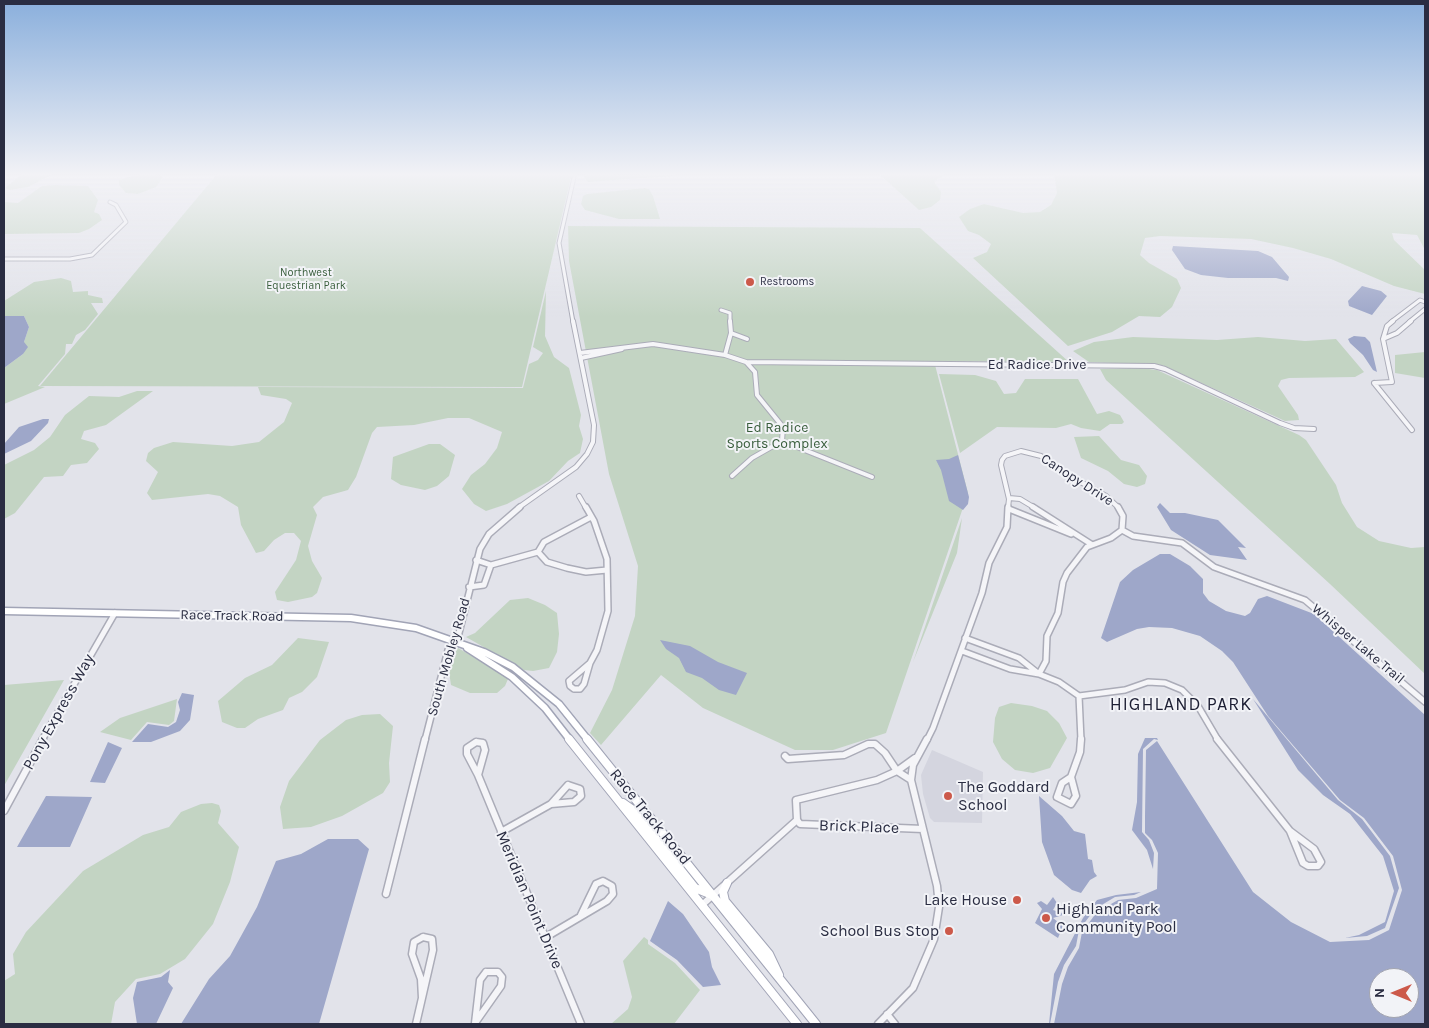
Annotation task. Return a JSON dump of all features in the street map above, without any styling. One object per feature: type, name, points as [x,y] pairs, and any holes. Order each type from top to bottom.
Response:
[{"type":"main road","name":"Race Track Road","points":[[4,611],[351,618],[402,625],[457,641],[484,652],[513,667],[544,690],[565,711],[816,1024]]},
{"type":"main road","name":"Race Track Road","points":[[457,641],[512,677],[545,708],[797,1024]]},
{"type":"main road","points":[[582,754],[592,745]]},
{"type":"main road","points":[[620,801],[633,810],[695,888],[712,895]]},
{"type":"main road","points":[[726,883],[723,892],[725,901],[769,954],[782,981]]},
{"type":"street","points":[[4,259],[57,259],[92,255],[125,221]]},
{"type":"street","name":"South Mobley Road","points":[[386,894],[448,650],[457,641],[476,560],[488,534],[497,525],[564,478],[587,454],[593,442],[594,424],[561,263],[559,243],[564,221]]},
{"type":"street","points":[[1412,430],[1374,383],[1392,382],[1382,339],[1387,326],[1420,300],[1425,302]]},
{"type":"street","points":[[1382,339],[1398,333],[1425,309]]},
{"type":"street","points":[[721,310],[730,313],[731,333],[725,354]]},
{"type":"street","points":[[731,333],[747,339]]},
{"type":"street","name":"Ed Radice Drive","points":[[580,352],[653,344],[725,354],[746,362],[1154,366],[1165,369],[1280,423],[1294,428],[1314,429]]},
{"type":"street","points":[[706,351],[716,351],[728,345]]},
{"type":"street","points":[[581,358],[623,348]]},
{"type":"street","points":[[746,362],[755,372],[758,395],[772,416],[783,427],[782,441]]},
{"type":"street","points":[[732,476],[752,458],[782,441]]},
{"type":"street","points":[[782,441],[872,477]]},
{"type":"street","name":"Canopy Drive","points":[[796,820],[796,800],[877,780],[897,771],[916,757],[928,742],[982,593],[989,563],[1007,527],[1009,498],[1001,465],[1002,460],[1015,452],[1029,452],[1041,456],[1066,474],[1112,501],[1123,516],[1122,530]]},
{"type":"street","points":[[579,496],[591,516],[607,558],[608,611],[597,650],[590,663],[584,684],[580,689],[574,689],[570,686],[569,681],[590,663]]},
{"type":"street","points":[[1009,498],[1020,499],[1091,544]]},
{"type":"street","points":[[1009,509],[1077,536]]},
{"type":"street","points":[[476,560],[484,561],[491,565],[538,552],[544,542],[591,516]]},
{"type":"street","points":[[1039,674],[1046,661],[1047,636],[1058,613],[1063,582],[1080,554],[1091,544],[1111,538],[1122,530]]},
{"type":"street","name":"Whisper Lake Trail","points":[[1122,530],[1133,536],[1182,543],[1214,567],[1305,600],[1425,702]]},
{"type":"street","points":[[538,552],[547,562],[567,568],[586,572],[607,570]]},
{"type":"street","points":[[469,587],[484,585],[491,565]]},
{"type":"street","name":"Pony Express Way","points":[[4,810],[61,704],[115,613]]},
{"type":"street","points":[[966,638],[1019,658],[1039,674]]},
{"type":"street","points":[[962,651],[1010,670],[1039,674],[1060,682],[1079,696],[1125,690],[1148,682],[1165,683],[1182,690],[1198,706],[1214,735],[1290,831],[1314,849],[1321,862],[1318,866],[1308,866],[1303,863],[1290,831]]},
{"type":"street","points":[[1071,777],[1062,782],[1058,797],[1071,804],[1076,796],[1071,777],[1080,752],[1081,739],[1079,696]]},
{"type":"street","name":"Meridian Point Drive","points":[[478,775],[485,750],[483,743],[476,742],[469,745],[466,752],[478,775],[581,1024]]},
{"type":"street","points":[[785,756],[788,760],[844,755],[868,744],[875,744],[885,753],[897,771],[911,780],[938,886],[939,907],[934,939],[912,988],[878,1024]]},
{"type":"street","name":"Canopy Drive","points":[[911,780],[916,757]]},
{"type":"street","points":[[501,832],[551,804],[568,785],[576,786],[580,790],[581,796],[574,802],[551,804]]},
{"type":"street","points":[[702,905],[796,820]]},
{"type":"street","name":"Brick Place","points":[[796,820],[800,824],[923,829]]},
{"type":"street","points":[[546,937],[580,915],[607,901],[613,894],[612,886],[603,881],[596,884],[580,915]]},
{"type":"street","points":[[416,1024],[422,998],[434,944],[429,937],[423,937],[414,942],[412,954],[422,979],[422,998]]},
{"type":"street","points":[[486,972],[498,972],[502,977],[501,986],[475,1024],[480,980],[486,972]]},
{"type":"street","points":[[887,1014],[895,1024]]},
{"type":"shaded area","points":[[932,750],[983,772],[982,823],[934,822],[930,818],[923,794],[921,775]]},
{"type":"green space","points":[[4,221],[101,221],[79,233],[4,234]]},
{"type":"green space","name":"Northwest Equestrian Park","points":[[178,221],[561,221],[522,387],[40,386]]},
{"type":"green space","points":[[962,221],[1425,221],[1425,250],[1417,235],[1392,233],[1394,240],[1425,270],[1425,294],[1394,286],[1331,259],[1251,239],[1160,236],[1145,238],[1140,255],[1149,263],[1177,279],[1181,288],[1172,307],[1160,317],[1139,316],[1112,332],[1068,346],[973,258],[987,252],[991,244],[979,235],[968,231]]},
{"type":"green space","name":"Ed Radice Sports Complex","points":[[568,226],[920,228],[1069,362],[934,361],[968,493],[886,733],[833,750],[795,750],[703,708],[661,675],[601,745],[590,733],[612,690],[635,616],[638,566],[609,474],[569,261]]},
{"type":"green space","points":[[61,278],[71,281],[73,292],[88,291],[88,295],[102,298],[103,303],[91,303],[98,314],[85,330],[76,335],[72,344],[66,344],[65,354],[38,386],[45,387],[4,404],[4,368],[23,354],[24,342],[29,327],[24,316],[4,316],[4,301],[34,282]]},
{"type":"green space","points":[[546,291],[545,336],[554,357],[569,368],[581,415],[579,426],[583,439],[580,453],[568,461],[549,481],[507,504],[486,511],[474,504],[462,489],[471,475],[485,464],[497,448],[502,432],[469,418],[448,418],[414,425],[377,427],[372,433],[356,477],[348,490],[323,497],[313,507],[317,515],[308,546],[312,561],[322,578],[317,593],[312,597],[288,602],[277,600],[275,592],[296,560],[301,541],[294,533],[285,533],[274,540],[264,551],[256,553],[241,525],[238,507],[220,496],[208,494],[152,500],[147,493],[158,472],[146,461],[148,453],[154,448],[173,442],[232,446],[259,442],[284,422],[292,403],[286,399],[261,395],[258,387],[523,388],[529,364],[538,360],[543,353],[533,347]]},
{"type":"green space","points":[[1133,337],[1217,340],[1258,337],[1305,341],[1336,339],[1364,372],[1355,377],[1289,378],[1281,380],[1278,386],[1298,415],[1299,420],[1285,421],[1162,365],[1089,362],[1073,351],[1094,342]]},
{"type":"green space","points":[[1425,352],[1425,378],[1395,373],[1395,355]]},
{"type":"green space","points":[[1141,368],[1157,370],[1299,435],[1306,440],[1336,485],[1342,503],[1357,527],[1379,541],[1411,548],[1425,547],[1425,674],[1330,584],[1106,380],[1100,369]]},
{"type":"green space","points":[[939,374],[975,375],[996,381],[1004,394],[1016,393],[1025,379],[1078,379],[1097,414],[1109,411],[1120,415],[1124,422],[1122,424],[1110,424],[1100,431],[1081,428],[1071,424],[1056,428],[997,427],[960,453]]},
{"type":"green space","points":[[137,391],[153,391],[106,425],[84,431],[81,439],[95,443],[99,449],[87,463],[71,465],[63,476],[44,477],[15,513],[4,519],[4,465],[34,450],[50,437],[65,415],[89,396],[119,397]]},
{"type":"green space","points":[[1099,436],[1121,460],[1139,465],[1147,476],[1145,484],[1137,487],[1124,484],[1108,471],[1081,458],[1074,437]]},
{"type":"green space","points":[[429,444],[440,444],[455,455],[449,476],[437,486],[425,490],[401,485],[391,479],[393,457]]},
{"type":"green space","points":[[962,518],[957,553],[913,662]]},
{"type":"green space","points":[[528,598],[545,605],[557,613],[559,634],[557,652],[549,668],[533,671],[524,670],[466,637],[475,633],[510,600]]},
{"type":"green space","points":[[298,638],[329,642],[317,677],[302,692],[289,698],[283,710],[258,719],[245,728],[237,728],[222,722],[218,701],[245,678],[272,665]]},
{"type":"green space","points":[[458,648],[503,674],[508,679],[505,686],[497,693],[470,693],[451,685],[449,672],[452,650]]},
{"type":"green space","points":[[64,680],[4,786],[4,685]]},
{"type":"green space","points":[[177,699],[174,721],[169,725],[147,722],[131,740],[100,732],[120,718]]},
{"type":"green space","points":[[1011,703],[1032,706],[1047,711],[1059,723],[1067,738],[1050,768],[1033,773],[1015,770],[1002,759],[993,742],[995,718],[999,707]]},
{"type":"green space","points":[[380,714],[393,726],[389,763],[390,782],[383,793],[342,816],[311,827],[283,829],[280,807],[289,781],[320,740],[346,720],[362,715]]},
{"type":"green space","points":[[212,803],[219,805],[221,811],[218,823],[239,847],[230,882],[213,924],[185,959],[160,974],[136,979],[115,1002],[111,1024],[4,1024],[4,981],[15,974],[13,954],[26,932],[83,871],[143,835],[169,827],[181,812],[201,804]]},
{"type":"green space","points":[[644,937],[648,940],[648,944],[675,963],[700,990],[674,1024],[611,1024],[628,1009],[632,997],[623,961]]},
{"type":"water","points":[[1173,246],[1258,251],[1272,257],[1289,277],[1288,281],[1276,278],[1228,278],[1201,275],[1185,269],[1172,250]]},
{"type":"water","points":[[1362,286],[1381,291],[1387,296],[1372,315],[1349,306],[1348,301]]},
{"type":"water","points":[[4,316],[24,316],[29,327],[24,342],[28,347],[23,354],[4,368]]},
{"type":"water","points":[[1354,336],[1365,337],[1370,342],[1377,372],[1373,370],[1363,355],[1350,343],[1348,339]]},
{"type":"water","points":[[43,419],[49,419],[48,423],[31,441],[4,454],[4,444],[19,427]]},
{"type":"water","points":[[958,455],[969,497],[968,504],[963,510],[949,501],[941,470],[936,460],[949,459]]},
{"type":"water","points":[[1160,503],[1170,513],[1185,513],[1218,520],[1246,548],[1238,547],[1247,560],[1210,555],[1171,530],[1157,507]]},
{"type":"water","points":[[1160,554],[1170,554],[1190,566],[1203,579],[1203,593],[1209,601],[1226,611],[1245,616],[1250,613],[1258,599],[1267,596],[1314,614],[1425,715],[1425,1024],[1054,1024],[1062,984],[1068,967],[1079,948],[1082,932],[1097,912],[1118,900],[1136,898],[1157,889],[1158,853],[1152,840],[1145,833],[1145,816],[1146,750],[1157,741],[1253,892],[1291,922],[1330,942],[1369,940],[1389,930],[1402,890],[1393,856],[1364,818],[1340,800],[1268,716],[1233,662],[1222,651],[1200,636],[1172,628],[1149,627],[1137,629],[1107,642],[1101,638],[1120,582],[1133,570]]},
{"type":"water","points":[[660,640],[690,646],[718,662],[747,673],[736,695],[719,690],[702,678],[686,672],[679,658],[666,649]]},
{"type":"water","points":[[182,693],[194,695],[190,720],[180,731],[151,742],[132,742],[148,724],[168,727],[176,722],[180,710],[178,702]]},
{"type":"water","points":[[1253,699],[1338,800],[1362,819],[1390,856],[1399,888],[1385,928],[1367,936],[1345,938],[1359,935],[1385,922],[1394,891],[1383,856],[1350,814],[1323,795],[1298,770]]},
{"type":"water","points":[[1145,738],[1157,738],[1158,740],[1154,739],[1143,749],[1142,832],[1149,840],[1154,853],[1153,869],[1147,850],[1132,830],[1137,802],[1138,754]]},
{"type":"water","points":[[108,742],[122,748],[105,783],[90,782]]},
{"type":"water","points":[[46,796],[92,797],[70,847],[17,847]]},
{"type":"water","points":[[1039,796],[1062,816],[1074,831],[1085,834],[1088,859],[1092,860],[1094,872],[1097,876],[1090,880],[1081,893],[1072,890],[1054,875],[1042,842]]},
{"type":"water","points":[[328,839],[358,839],[369,849],[319,1024],[181,1024],[209,979],[230,956],[257,907],[276,861],[301,854]]},
{"type":"water","points":[[1141,892],[1134,895],[1115,897],[1095,909],[1079,930],[1076,946],[1064,965],[1058,982],[1049,1024],[1054,974],[1083,918],[1097,900],[1116,895]]},
{"type":"water","name":"Highland Park Community Pool","points":[[1053,897],[1057,903],[1053,910],[1063,915],[1053,918],[1063,926],[1058,938],[1035,923],[1042,909],[1037,903],[1041,901],[1047,905]]},
{"type":"water","points":[[668,901],[683,914],[709,952],[712,967],[721,985],[703,987],[677,960],[650,941]]},
{"type":"water","points":[[170,970],[168,982],[173,988],[156,1024],[137,1024],[133,998],[137,982],[161,977]]},
{"type":"place","name":"Restrooms","points":[[750,282]]},
{"type":"place","name":"The Goddard School","points":[[948,796]]},
{"type":"place","name":"Lake House","points":[[1017,900]]},
{"type":"place","name":"Highland Park Community Pool","points":[[1046,918]]},
{"type":"place","name":"School Bus Stop","points":[[949,931]]},
{"type":"district","name":"HIGHLAND PARK","points":[[1181,705]]}]
